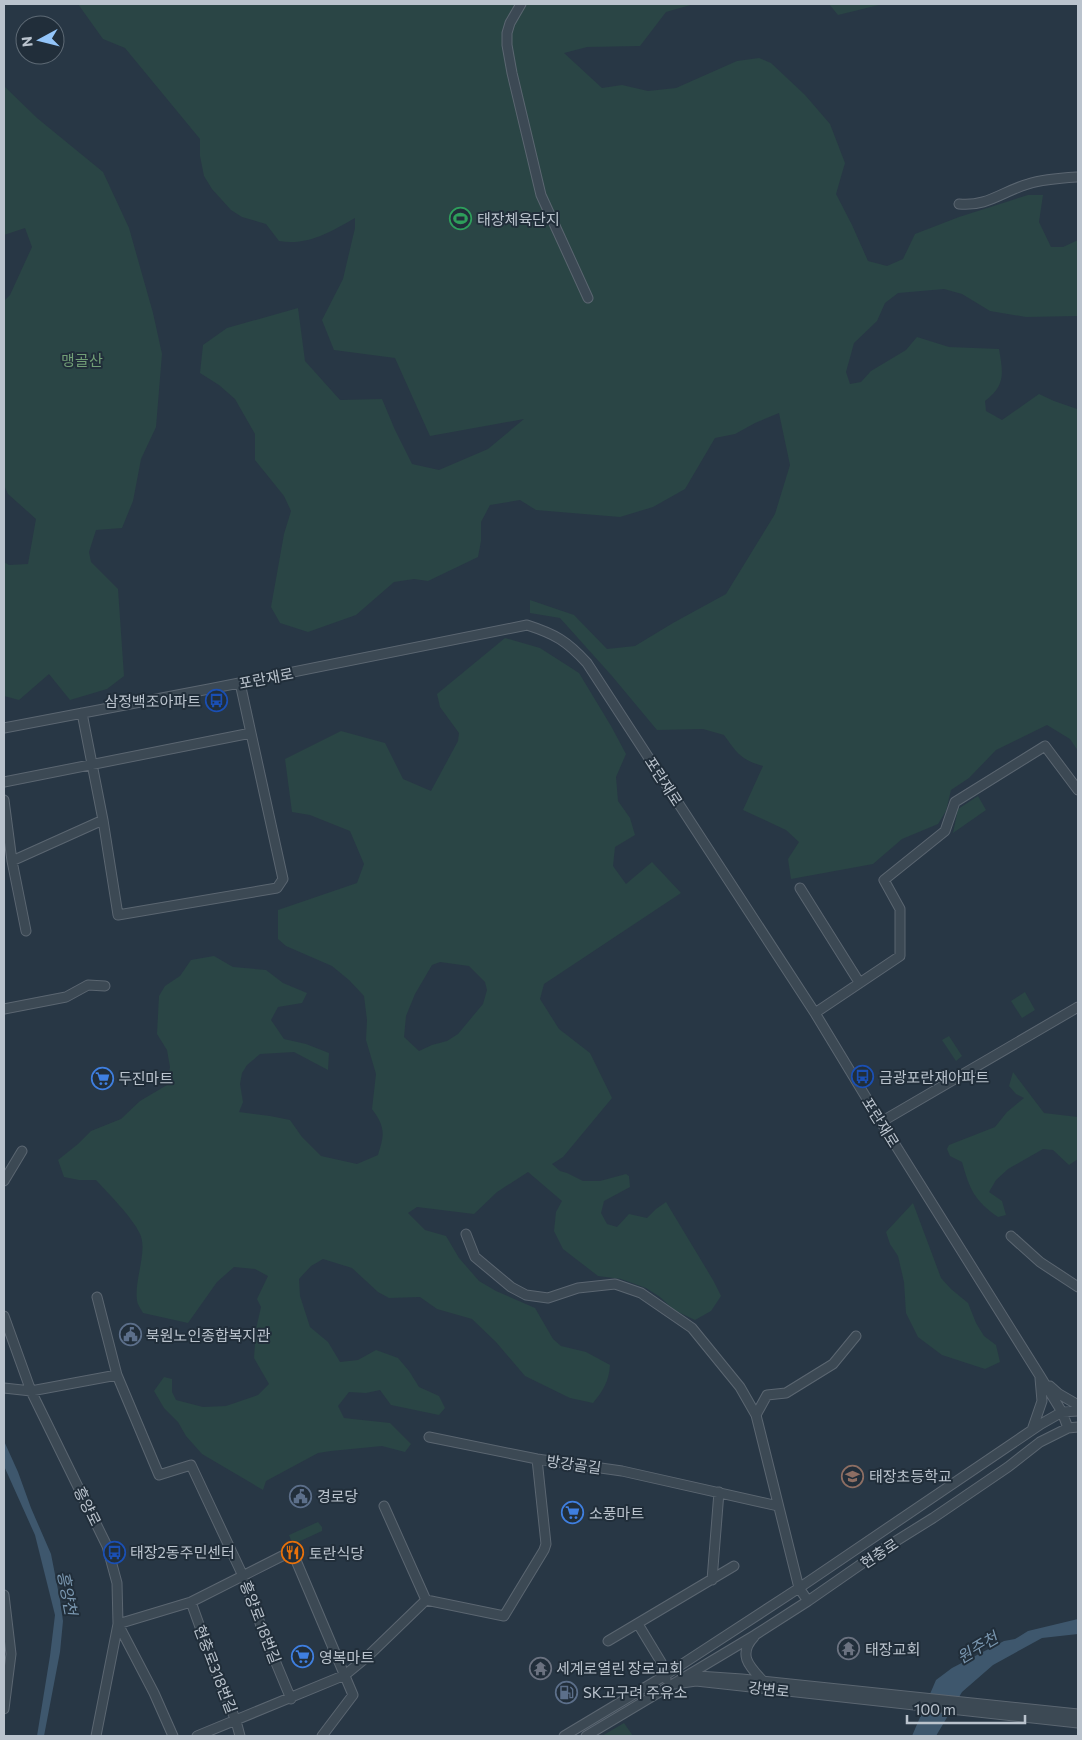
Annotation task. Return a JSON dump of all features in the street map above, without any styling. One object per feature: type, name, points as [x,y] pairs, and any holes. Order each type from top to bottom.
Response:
[{"type":"street","points":[[520,4],[507,32],[506,45],[512,73],[542,195],[588,298]]},
{"type":"street","points":[[959,204],[972,205],[996,198],[1028,184],[1058,178],[1078,177]]},
{"type":"street","name":"포란재로","points":[[4,728],[527,625],[547,631],[571,645],[587,663],[815,1013],[1062,1412],[1068,1428]]},
{"type":"street","points":[[82,713],[103,820],[118,915],[277,888],[283,879],[240,683]]},
{"type":"street","points":[[4,782],[251,734]]},
{"type":"street","points":[[815,1013],[900,956],[900,909],[884,880],[945,831],[955,802],[1045,746],[1078,790]]},
{"type":"street","points":[[4,800],[12,861],[26,931]]},
{"type":"street","points":[[12,861],[103,820]]},
{"type":"street","points":[[800,888],[859,982]]},
{"type":"street","points":[[4,1009],[66,997],[88,985],[105,986]]},
{"type":"street","points":[[881,1122],[1078,1007]]},
{"type":"street","points":[[4,1181],[22,1151]]},
{"type":"street","points":[[466,1234],[475,1257],[511,1287],[526,1295],[548,1298],[578,1288],[615,1284],[641,1293],[692,1328],[740,1387],[756,1415],[799,1588],[808,1601]]},
{"type":"street","points":[[1011,1236],[1040,1262],[1078,1287]]},
{"type":"street","points":[[4,1388],[31,1391],[117,1375],[96,1297]]},
{"type":"street","name":"흥양로","points":[[4,1316],[31,1391],[107,1546],[116,1583],[118,1624],[96,1736]]},
{"type":"street","points":[[756,1415],[766,1396],[786,1393],[833,1364],[856,1336]]},
{"type":"street","name":"흥양로 18번길","points":[[117,1375],[159,1475],[191,1465],[243,1576],[264,1634],[291,1699]]},
{"type":"street","points":[[1040,1376],[1059,1394],[1078,1405]]},
{"type":"street","points":[[1032,1430],[1042,1401],[1040,1376]]},
{"type":"street","name":"현충로","points":[[564,1736],[668,1673],[799,1588],[1032,1430],[1062,1412],[1078,1411]]},
{"type":"street","name":"현충로","points":[[586,1736],[755,1635],[808,1601],[1008,1467],[1040,1442],[1068,1428],[1078,1427]]},
{"type":"street","name":"방강골길","points":[[429,1437],[537,1459],[622,1471],[778,1506]]},
{"type":"street","points":[[426,1600],[504,1616],[546,1544],[537,1459]]},
{"type":"street","points":[[712,1580],[719,1492]]},
{"type":"street","points":[[384,1506],[426,1600]]},
{"type":"street","points":[[872,1540],[880,1551]]},
{"type":"street","points":[[173,1736],[154,1693],[118,1624],[191,1602],[292,1551],[353,1696],[322,1736]]},
{"type":"street","points":[[608,1641],[734,1566]]},
{"type":"street","points":[[4,1595],[11,1654],[4,1709]]},
{"type":"street","points":[[197,1736],[291,1699],[345,1675],[368,1656],[426,1600]]},
{"type":"street","name":"현충로318번길","points":[[191,1602],[240,1736]]},
{"type":"street","points":[[762,1681],[747,1663],[745,1653],[748,1644],[771,1623]]},
{"type":"street","points":[[638,1624],[668,1673],[678,1680]]},
{"type":"street","points":[[668,1673],[670,1685]]},
{"type":"street","name":"강변로","points":[[670,1685],[694,1679],[871,1696]]},
{"type":"street","name":"강변로","points":[[678,1680],[762,1681],[871,1696]]},
{"type":"street","points":[[871,1696],[1058,1716],[1078,1714]]},
{"type":"street","points":[[1058,1716],[1078,1723]]},
{"type":"green space","points":[[78,4],[694,4],[666,12],[640,46],[587,47],[564,53],[602,88],[622,85],[648,91],[676,88],[737,61],[759,58],[771,63],[805,95],[830,124],[845,163],[836,194],[868,261],[887,266],[903,259],[915,234],[959,217],[1028,195],[1043,195],[1039,222],[1051,247],[1063,247],[1078,240],[1078,316],[1026,317],[990,311],[962,294],[944,289],[898,293],[885,303],[877,321],[854,343],[846,372],[850,384],[861,382],[871,371],[906,350],[917,337],[949,347],[999,349],[1002,372],[1000,384],[997,390],[985,401],[986,411],[1002,420],[1039,394],[1077,409],[1078,751],[1070,739],[1047,725],[996,750],[969,778],[951,790],[946,811],[938,824],[902,839],[873,864],[791,879],[788,859],[799,842],[786,830],[743,810],[763,766],[749,761],[740,755],[724,735],[703,729],[657,730],[560,618],[530,613],[530,600],[574,615],[607,649],[635,646],[726,594],[775,514],[790,465],[779,413],[735,434],[715,438],[685,489],[653,507],[620,517],[536,510],[520,500],[490,505],[481,522],[481,541],[478,557],[428,581],[414,579],[394,582],[356,615],[308,632],[280,623],[271,607],[284,534],[291,511],[284,496],[255,460],[255,434],[235,399],[219,385],[200,373],[203,345],[227,328],[298,308],[305,361],[340,400],[382,399],[412,464],[439,470],[488,449],[524,419],[430,436],[395,358],[334,350],[322,320],[343,279],[355,228],[355,218],[318,237],[290,242],[279,241],[266,224],[242,217],[231,210],[212,189],[204,176],[200,156],[200,139],[125,48],[103,39]]},
{"type":"green space","points":[[829,4],[883,4],[838,15]]},
{"type":"green space","name":"맹골산","points":[[4,86],[37,118],[103,172],[129,228],[153,313],[162,354],[156,427],[141,459],[133,501],[122,528],[96,530],[89,552],[91,562],[118,589],[124,676],[107,689],[70,700],[49,674],[19,700],[4,696],[4,562],[9,565],[28,564],[36,519],[8,494],[4,485],[4,301],[10,295],[32,247],[25,228],[4,235]]},
{"type":"green space","points":[[505,638],[540,648],[579,673],[626,754],[616,777],[618,801],[630,818],[635,835],[615,847],[613,866],[626,884],[652,862],[681,893],[544,984],[540,999],[559,1029],[590,1053],[612,1098],[563,1157],[552,1164],[560,1171],[583,1181],[600,1181],[626,1174],[629,1176],[630,1187],[604,1201],[601,1213],[607,1224],[617,1227],[629,1214],[647,1218],[666,1202],[721,1296],[711,1311],[695,1320],[674,1310],[660,1297],[646,1288],[621,1279],[598,1276],[563,1249],[554,1231],[556,1212],[562,1201],[528,1172],[497,1192],[474,1214],[417,1207],[408,1213],[425,1230],[446,1236],[459,1258],[479,1281],[496,1291],[535,1308],[553,1339],[561,1346],[586,1352],[610,1365],[603,1390],[593,1403],[570,1398],[525,1376],[496,1342],[472,1319],[437,1309],[420,1297],[389,1298],[378,1292],[352,1268],[323,1259],[311,1266],[299,1279],[300,1296],[310,1327],[328,1342],[340,1362],[358,1360],[376,1350],[398,1358],[419,1387],[439,1396],[445,1408],[439,1415],[391,1405],[380,1390],[366,1393],[349,1392],[338,1406],[344,1418],[390,1423],[411,1444],[405,1452],[382,1446],[318,1453],[266,1481],[263,1490],[202,1454],[186,1436],[178,1422],[164,1408],[154,1391],[164,1377],[172,1379],[172,1392],[176,1400],[203,1407],[226,1406],[258,1395],[269,1384],[254,1358],[256,1329],[261,1307],[257,1299],[268,1276],[255,1269],[234,1267],[217,1282],[188,1323],[143,1313],[137,1300],[142,1241],[137,1228],[96,1180],[79,1180],[64,1177],[58,1160],[91,1131],[121,1119],[140,1101],[167,1085],[170,1067],[167,1050],[157,1034],[159,996],[165,986],[180,976],[191,960],[214,956],[233,967],[266,970],[283,983],[307,993],[302,1003],[278,1007],[271,1020],[284,1039],[306,1044],[329,1053],[328,1070],[294,1052],[260,1054],[247,1065],[242,1073],[240,1084],[243,1102],[239,1112],[290,1120],[302,1137],[321,1156],[357,1164],[378,1155],[383,1136],[379,1121],[372,1109],[376,1074],[366,1040],[367,1020],[364,996],[332,966],[286,946],[278,939],[278,910],[357,883],[364,864],[350,831],[310,815],[292,812],[285,759],[341,731],[385,743],[403,779],[431,791],[458,741],[459,733],[440,707],[437,694]],"holes":[[[440,962],[469,966],[485,982],[487,990],[483,1004],[458,1034],[447,1041],[419,1051],[404,1037],[406,1016],[415,994],[432,965]]]},
{"type":"green space","points":[[978,796],[986,810],[953,833],[958,809]]},
{"type":"green space","points":[[1025,992],[1035,1010],[1022,1018],[1011,1001]]},
{"type":"green space","points":[[949,1036],[962,1056],[956,1061],[942,1040]]},
{"type":"green space","points":[[1013,1072],[1044,1113],[1078,1117],[1078,1159],[1069,1165],[1053,1150],[1043,1149],[1008,1169],[996,1180],[989,1192],[1002,1201],[1006,1215],[998,1217],[978,1200],[962,1162],[950,1156],[947,1149],[949,1145],[995,1127],[1007,1112],[1024,1098],[1016,1094],[1009,1086]]},
{"type":"green space","points":[[913,1203],[941,1278],[968,1303],[976,1323],[984,1336],[996,1345],[1000,1362],[985,1369],[942,1355],[918,1337],[906,1313],[904,1282],[898,1256],[890,1244],[886,1232]]},
{"type":"green space","points":[[318,1522],[322,1527],[322,1531],[298,1542],[291,1540],[289,1535]]},
{"type":"green space","points":[[624,1723],[633,1736],[602,1736]]},
{"type":"water","points":[[4,1441],[51,1554],[63,1621],[60,1652],[44,1736],[37,1736],[55,1615],[35,1535],[4,1466]]},
{"type":"water","points":[[1078,1619],[1078,1634],[1042,1638],[993,1665],[962,1692],[936,1736],[912,1736],[936,1680],[952,1668],[1004,1641],[1015,1639],[1028,1631]]},
{"type":"place","name":"태장체육단지","points":[[461,219]]},
{"type":"place","name":"삼정백조아파트","points":[[217,701]]},
{"type":"place","name":"금광포란재아파트","points":[[863,1077]]},
{"type":"place","name":"두진마트","points":[[102,1078]]},
{"type":"place","name":"북원노인종합복지관","points":[[130,1335]]},
{"type":"place","name":"태장초등학교","points":[[853,1476]]},
{"type":"place","name":"경로당","points":[[301,1496]]},
{"type":"place","name":"소풍마트","points":[[573,1513]]},
{"type":"place","name":"태장2동주민센터","points":[[114,1552]]},
{"type":"place","name":"토란식당","points":[[293,1553]]},
{"type":"place","name":"태장교회","points":[[849,1649]]},
{"type":"place","name":"영복마트","points":[[303,1657]]},
{"type":"place","name":"세계로열린 장로교회","points":[[540,1668]]},
{"type":"place","name":"SK고구려 주유소","points":[[567,1692]]},
{"type":"water label","name":"흥양천","points":[[68,1593]]},
{"type":"water label","name":"원주천","points":[[977,1647]]}]
